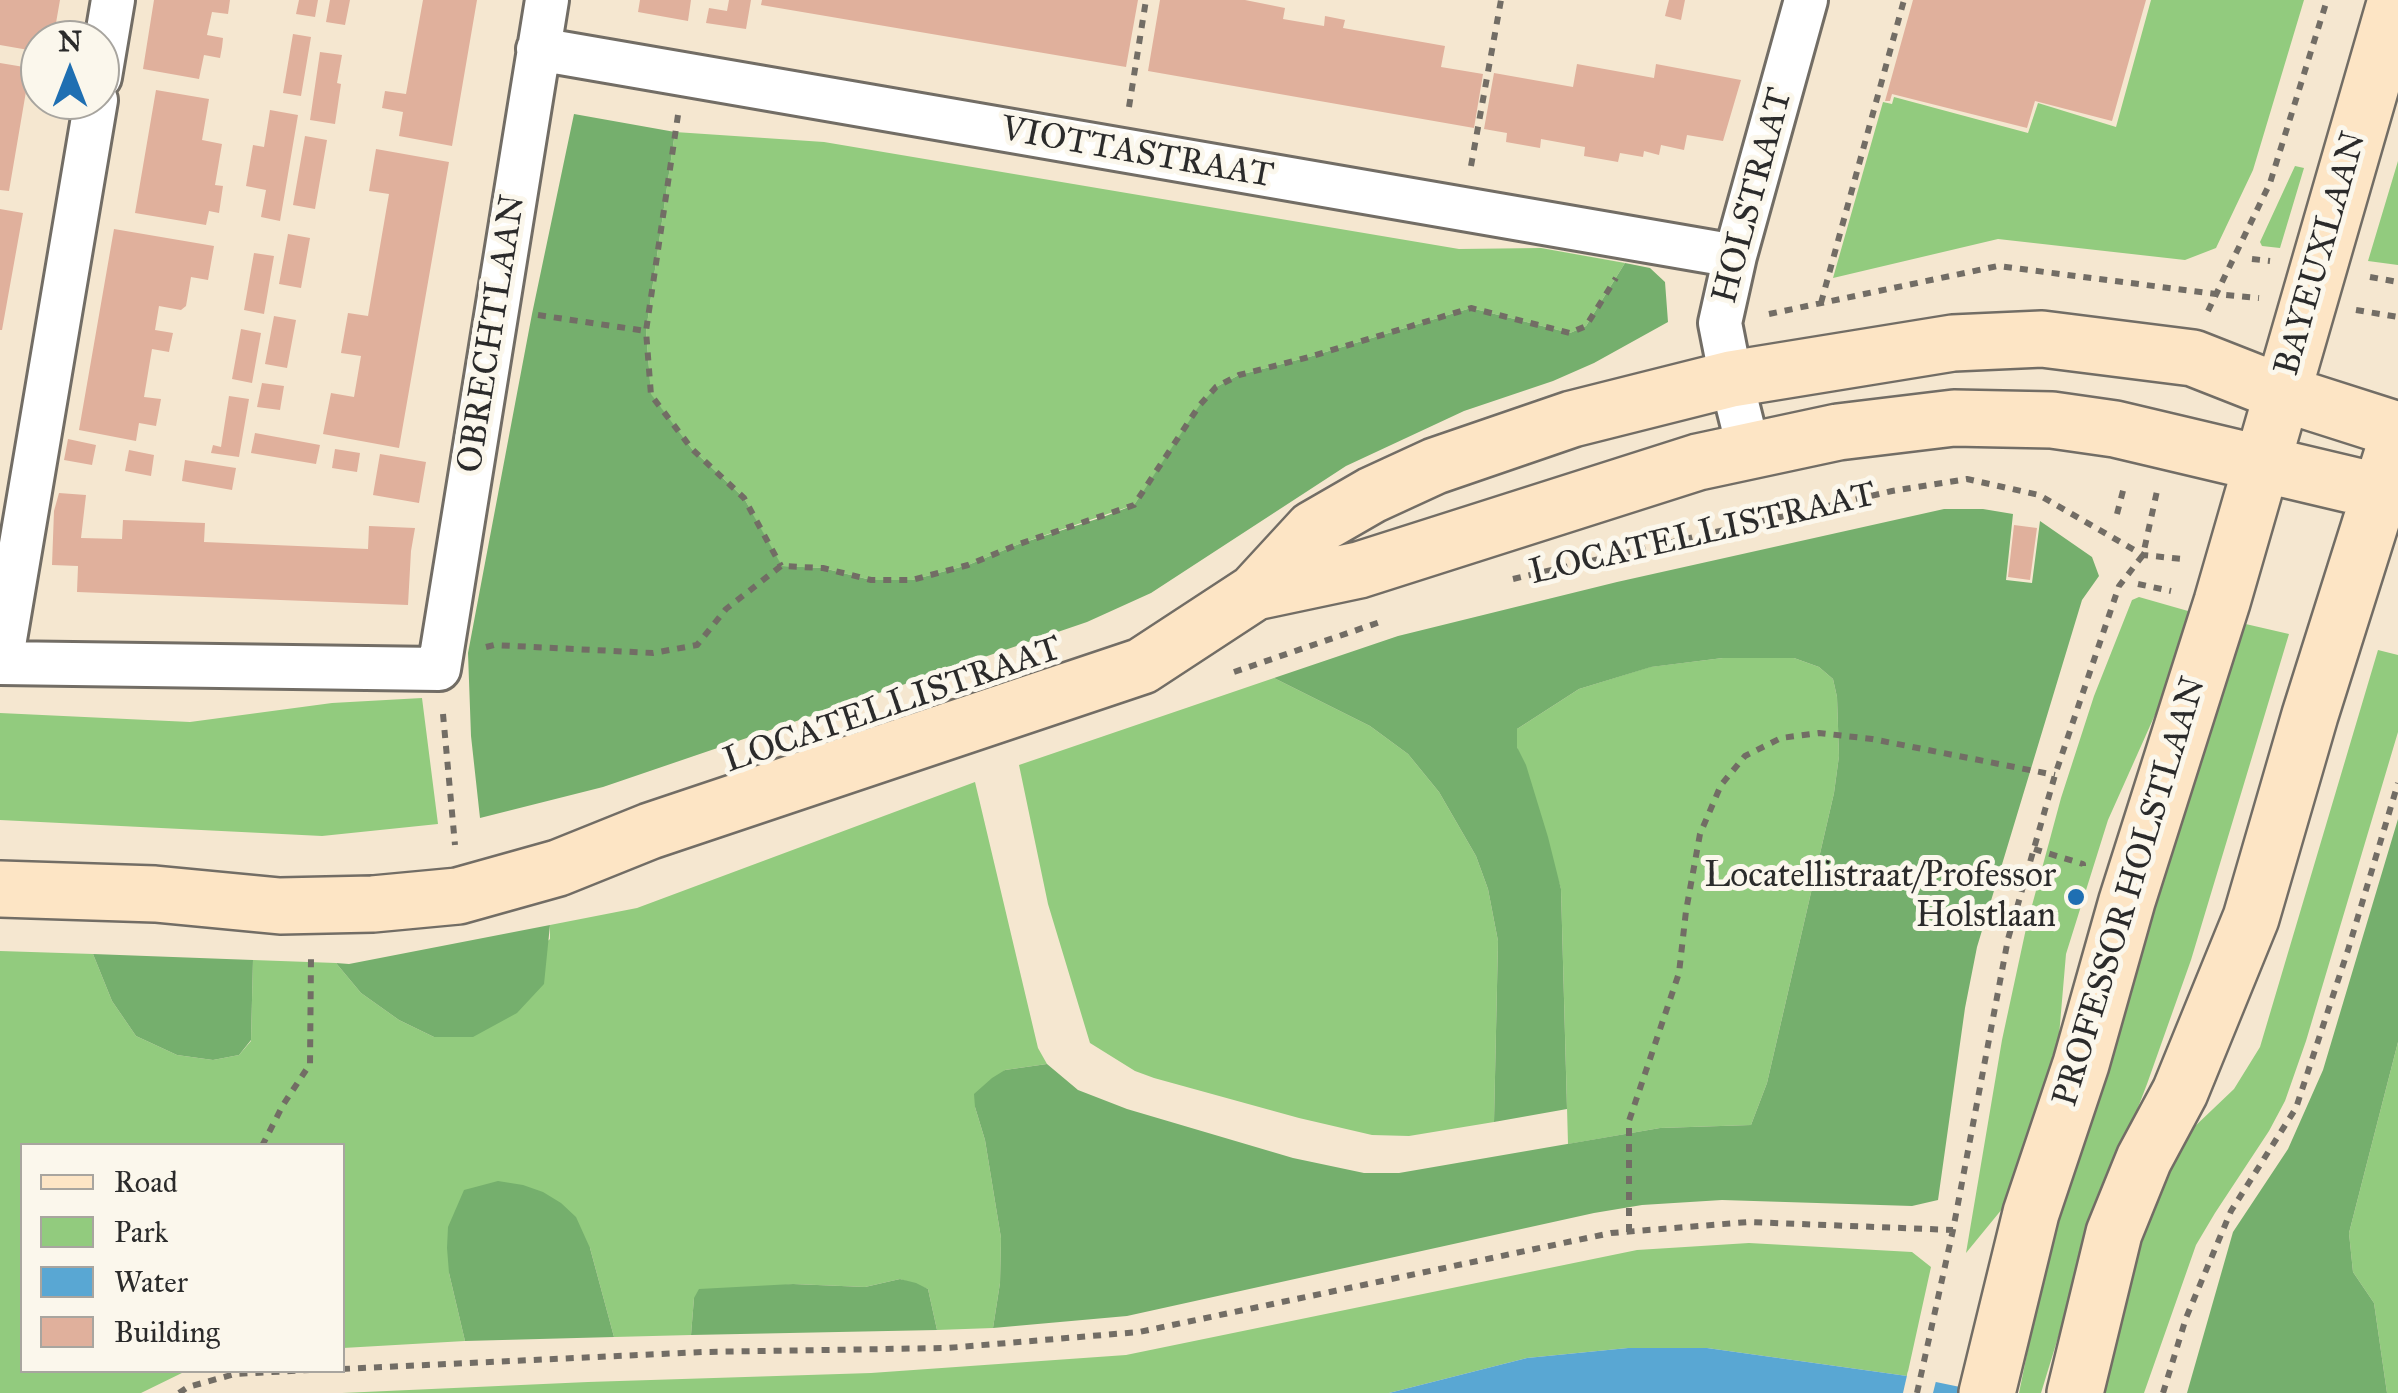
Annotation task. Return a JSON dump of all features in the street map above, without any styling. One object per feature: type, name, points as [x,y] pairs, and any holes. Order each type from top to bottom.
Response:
[{"type":"main road","name":"BAYEUXLAAN","points":[[2282,393],[2396,0]]},
{"type":"main road","name":"LOCATELLISTRAAT","points":[[0,889],[156,894],[280,906],[373,904],[458,896],[558,868],[650,830],[1142,666],[1255,592],[1313,529],[1372,494],[1435,466],[1572,419],[1731,379],[1954,343],[2042,339],[2193,358],[2282,393],[2398,430]]},
{"type":"main road","name":"PROFESSOR HOLSTLAAN","points":[[1987,1393],[2032,1213],[2222,602],[2282,393]]},
{"type":"main road","name":"LOCATELLISTRAAT","points":[[1255,592],[1359,570],[1698,462],[1838,432],[1954,418],[2052,420],[2138,434],[2388,494]]},
{"type":"main road","points":[[2075,1393],[2114,1233],[2144,1159],[2180,1092],[2252,918],[2310,716],[2388,494],[2398,437]]},
{"type":"street","name":"OBRECHTLAAN","points":[[438,668],[547,0]]},
{"type":"street","name":"HOLSTRAAT","points":[[1749,451],[1720,323],[1806,0]]},
{"type":"street","name":"VIOTTASTRAAT","points":[[538,49],[1736,256]]},
{"type":"street","points":[[93,120],[0,663],[438,668]]},
{"type":"path","points":[[1122,152],[1146,0]]},
{"type":"path","points":[[1464,210],[1501,0]]},
{"type":"path","points":[[1821,303],[1904,0]]},
{"type":"path","name":"BAYEUXLAAN","points":[[2263,298],[2216,294],[2270,183],[2327,0]]},
{"type":"path","points":[[683,74],[646,331],[651,394],[692,449],[744,498],[781,566]]},
{"type":"path","points":[[472,841],[454,844],[438,668],[494,645],[653,654],[697,645],[726,609],[781,566],[823,568],[871,580],[912,580],[968,564],[1134,505],[1200,406],[1216,387],[1239,375],[1471,308],[1570,332],[1586,326],[1625,264]]},
{"type":"path","points":[[2364,276],[2398,282]]},
{"type":"path","points":[[497,310],[646,331]]},
{"type":"path","points":[[2354,310],[2398,317]]},
{"type":"path","name":"LOCATELLISTRAAT","points":[[1512,579],[1892,492],[1967,479],[2039,494],[2143,555]]},
{"type":"path","points":[[2117,514],[2125,482]]},
{"type":"path","points":[[1917,1393],[1954,1230],[2008,940],[2055,775],[2119,586],[2143,555],[2156,492]]},
{"type":"path","points":[[2143,555],[2194,560]]},
{"type":"path","points":[[1230,673],[1399,616]]},
{"type":"path","points":[[1629,1232],[1628,1120],[1679,973],[1700,834],[1722,785],[1745,756],[1781,738],[1819,733],[1872,739],[2055,775]]},
{"type":"path","points":[[2164,1393],[2186,1318],[2231,1211],[2296,1108],[2398,783]]},
{"type":"path","points":[[2034,849],[2083,864],[2079,880]]},
{"type":"path","points":[[263,1143],[282,1105],[310,1064],[310,954]]},
{"type":"path","points":[[345,1369],[702,1352],[947,1348],[1139,1332],[1611,1233],[1749,1222],[1954,1230]]},
{"type":"path","points":[[179,1393],[233,1373]]},
{"type":"green space","points":[[2151,0],[2304,0],[2253,170],[2216,248],[2185,260],[1998,239],[1833,278],[1883,102],[1892,104],[1894,97],[2028,133],[2038,103],[2116,127]]},
{"type":"green space","points":[[574,114],[675,132],[646,331],[651,394],[692,449],[744,498],[782,566],[823,568],[871,580],[912,580],[968,565],[1103,517],[1134,505],[1199,406],[1216,387],[1239,375],[1471,308],[1570,333],[1586,326],[1625,263],[1650,268],[1665,282],[1668,322],[1594,363],[1464,411],[1346,466],[1151,593],[1087,622],[603,787],[480,818],[471,736],[468,653]]},
{"type":"green space","points":[[675,132],[824,142],[1459,249],[1541,248],[1625,263],[1586,326],[1570,333],[1471,308],[1239,375],[1216,387],[1200,406],[1134,505],[968,565],[912,580],[871,580],[823,568],[781,566],[744,498],[692,449],[651,395],[646,331]]},
{"type":"green space","points":[[2398,161],[2398,265],[2368,261]]},
{"type":"green space","points":[[2295,166],[2304,168],[2280,248],[2262,246],[2260,242]]},
{"type":"green space","points":[[1944,509],[2013,514],[2006,580],[2032,583],[2040,521],[2092,557],[2099,576],[2082,600],[1977,947],[1938,1200],[1912,1206],[1722,1200],[1642,1205],[1127,1316],[993,1328],[1001,1238],[974,1094],[1005,1070],[1047,1064],[1078,1090],[1127,1109],[1293,1158],[1364,1173],[1399,1173],[1660,1128],[1751,1125],[1767,1083],[1834,793],[1839,756],[1833,679],[1819,667],[1794,658],[1723,658],[1651,667],[1579,689],[1517,729],[1517,747],[1526,765],[1561,889],[1567,1109],[1494,1122],[1498,941],[1488,889],[1476,856],[1439,792],[1408,754],[1370,726],[1274,678],[1398,636]]},
{"type":"green space","points":[[2139,597],[2195,613],[2179,661],[2108,820],[2066,954],[2057,1059],[2016,1192],[1966,1253],[2002,1040],[2027,924],[2094,696],[2132,600]]},
{"type":"green space","points":[[2237,622],[2289,634],[2191,960],[2091,1230],[2041,1393],[2019,1393],[2052,1232]]},
{"type":"green space","points":[[2378,650],[2398,655],[2398,732],[2285,1101],[2196,1245],[2144,1393],[2103,1393],[2151,1194],[2192,1129],[2234,1089],[2260,1047]]},
{"type":"green space","points":[[1723,658],[1794,658],[1819,667],[1833,679],[1837,697],[1839,756],[1834,793],[1767,1083],[1751,1125],[1660,1128],[1568,1144],[1561,889],[1517,747],[1517,729],[1579,689],[1650,667]]},
{"type":"green space","points":[[1274,678],[1370,726],[1408,754],[1439,792],[1476,856],[1488,889],[1498,941],[1494,1122],[1409,1136],[1372,1135],[1154,1078],[1090,1043],[1048,904],[1019,765]]},
{"type":"green space","points":[[422,698],[438,824],[322,836],[0,820],[0,713],[190,722],[332,703]]},
{"type":"green space","points":[[975,782],[1038,1048],[1047,1064],[1005,1070],[975,1107],[985,1140],[1001,1238],[993,1328],[937,1330],[928,1289],[900,1279],[865,1287],[793,1284],[694,1298],[691,1335],[614,1337],[590,1248],[449,1273],[465,1341],[345,1348],[345,1143],[20,1143],[20,1373],[182,1373],[141,1393],[0,1393],[0,951],[93,954],[112,1001],[136,1036],[177,1055],[213,1060],[239,1055],[251,1041],[253,960],[336,963],[361,993],[399,1020],[434,1037],[550,939],[550,925],[637,908]]},
{"type":"green space","points":[[2398,819],[2398,1042],[2349,1233],[2353,1272],[2374,1303],[2387,1393],[2187,1393],[2233,1232],[2288,1149],[2323,1070]]},
{"type":"green space","points":[[550,925],[544,984],[517,1013],[473,1037],[434,1037],[399,1020],[361,993],[336,963],[349,964]]},
{"type":"green space","points":[[93,954],[253,960],[251,1040],[239,1055],[213,1060],[177,1055],[136,1036],[112,1001]]},
{"type":"green space","points":[[2398,1042],[2398,1393],[2387,1393],[2374,1303],[2353,1272],[2349,1233]]},
{"type":"green space","points":[[498,1181],[543,1192],[576,1217],[590,1248],[614,1337],[465,1341],[449,1273],[448,1227],[464,1190]]},
{"type":"green space","points":[[1749,1243],[1912,1252],[1931,1267],[1907,1376],[1707,1348],[1628,1348],[1527,1358],[1389,1393],[342,1393],[871,1373],[1126,1355],[1637,1250]]},
{"type":"green space","points":[[900,1279],[928,1289],[937,1330],[691,1335],[694,1298],[699,1289],[793,1284],[865,1287]]},
{"type":"water","points":[[1628,1348],[1707,1348],[1907,1376],[1989,1393],[1389,1393],[1527,1358]]},
{"type":"pier","points":[[1908,1371],[1937,1377],[1933,1393],[1903,1393]]},
{"type":"building","points":[[0,0],[60,0],[56,20],[20,20],[20,48],[0,45]]},
{"type":"building","points":[[154,0],[230,0],[228,14],[212,12],[207,35],[223,38],[220,58],[204,55],[199,79],[143,69]]},
{"type":"building","points":[[299,0],[318,0],[315,17],[296,14]]},
{"type":"building","points":[[330,0],[350,0],[345,25],[326,22]]},
{"type":"building","points":[[423,0],[477,0],[452,146],[399,136],[403,112],[382,108],[385,91],[406,94]]},
{"type":"building","points":[[640,0],[691,0],[688,21],[638,12]]},
{"type":"building","points":[[729,0],[751,0],[746,29],[706,23],[709,8],[727,11]]},
{"type":"building","points":[[762,0],[1138,0],[1126,67],[761,5]]},
{"type":"building","points":[[1160,0],[1245,0],[1285,8],[1283,19],[1324,26],[1325,16],[1345,20],[1343,28],[1445,46],[1441,67],[1483,74],[1474,128],[1148,71]]},
{"type":"building","points":[[1669,0],[1685,0],[1681,20],[1665,16]]},
{"type":"building","points":[[1913,0],[2146,0],[2112,121],[2035,101],[2027,128],[1892,94],[1890,101],[1885,101]]},
{"type":"building","points":[[293,34],[311,37],[301,96],[283,93]]},
{"type":"building","points":[[320,52],[342,55],[335,124],[310,120]]},
{"type":"building","points":[[0,63],[20,66],[21,120],[9,191],[0,190]]},
{"type":"building","points":[[1577,64],[1654,78],[1656,64],[1741,80],[1723,141],[1687,135],[1684,150],[1661,145],[1659,155],[1644,151],[1643,157],[1620,153],[1618,162],[1584,156],[1585,147],[1541,139],[1540,148],[1506,142],[1507,133],[1484,129],[1494,73],[1573,87]]},
{"type":"building","points":[[156,90],[209,99],[202,140],[222,144],[215,185],[223,186],[219,213],[209,211],[206,225],[135,213]]},
{"type":"building","points":[[270,110],[298,115],[280,221],[261,217],[266,190],[246,186],[253,145],[264,147]]},
{"type":"building","points":[[305,136],[327,140],[315,209],[293,205]]},
{"type":"building","points":[[376,149],[449,162],[399,448],[323,434],[331,393],[354,397],[361,356],[341,353],[348,313],[368,316],[389,194],[369,191]]},
{"type":"building","points":[[0,209],[23,213],[2,330],[0,330]]},
{"type":"building","points":[[114,229],[214,246],[208,280],[191,277],[186,306],[181,310],[159,306],[155,330],[173,333],[169,352],[152,349],[144,397],[161,399],[156,426],[139,423],[136,441],[79,430]]},
{"type":"building","points":[[288,234],[310,238],[301,288],[279,284]]},
{"type":"building","points":[[254,253],[274,256],[264,314],[244,310]]},
{"type":"building","points":[[274,316],[296,320],[287,368],[265,364]]},
{"type":"building","points":[[241,329],[261,333],[252,383],[232,379]]},
{"type":"building","points":[[262,383],[284,386],[280,410],[257,407]]},
{"type":"building","points":[[229,396],[249,399],[239,457],[211,453],[213,445],[221,447]]},
{"type":"building","points":[[255,433],[320,445],[316,464],[251,453]]},
{"type":"building","points":[[68,439],[96,445],[92,465],[64,460]]},
{"type":"building","points":[[335,449],[360,453],[357,472],[332,468]]},
{"type":"building","points":[[129,450],[154,455],[151,476],[125,471]]},
{"type":"building","points":[[380,454],[426,462],[419,503],[373,495]]},
{"type":"building","points":[[185,460],[236,468],[232,490],[182,481]]},
{"type":"building","points":[[59,493],[86,495],[81,538],[122,539],[123,520],[205,523],[204,542],[368,549],[369,526],[415,528],[408,605],[77,592],[78,566],[52,565],[54,511]]},
{"type":"building","points":[[2014,525],[2037,528],[2030,580],[2008,577]]},
{"type":"place","name":"Locatellistraat/Professor Holstlaan","points":[[2076,897]]}]
